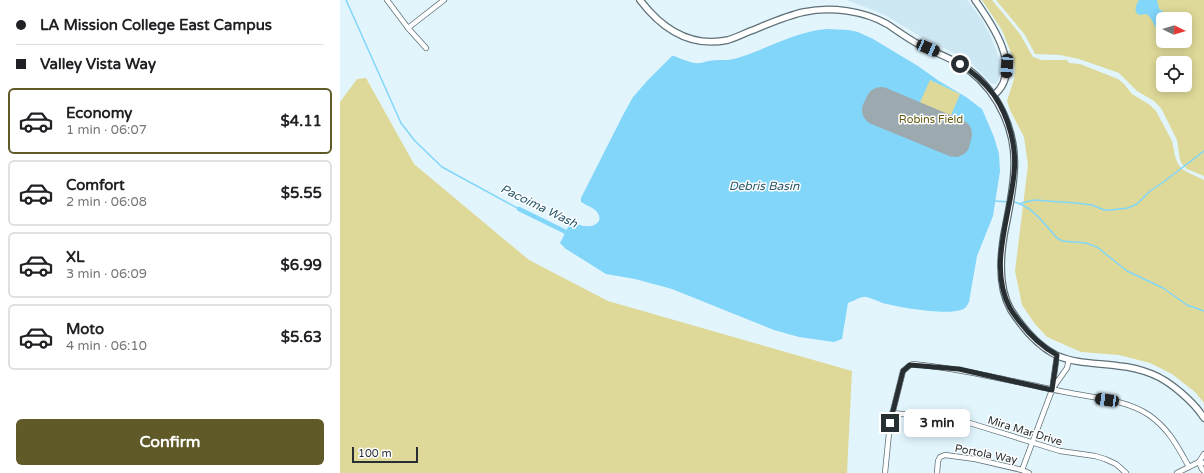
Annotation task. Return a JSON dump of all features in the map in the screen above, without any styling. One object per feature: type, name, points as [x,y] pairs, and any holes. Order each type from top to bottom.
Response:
[{"type":"street","points":[[387,0],[408,28],[426,48]]},
{"type":"street","points":[[408,28],[444,0]]},
{"type":"street","points":[[640,0],[650,13],[673,32],[692,39],[708,42],[729,40],[804,12],[839,10],[863,14],[885,23],[920,45],[952,59],[968,70],[982,81],[994,95],[1006,120],[1013,144],[1014,172],[1001,260],[1001,277],[1004,293],[1010,308],[1024,329],[1037,341],[1057,355],[1069,359],[1120,366],[1153,374],[1176,389],[1204,418]]},
{"type":"street","points":[[975,0],[994,30],[1006,60],[1006,74],[1004,82],[994,95]]},
{"type":"street","points":[[1022,470],[1052,390],[1057,355]]},
{"type":"street","points":[[1052,390],[1067,368],[1069,359]]},
{"type":"street","points":[[885,473],[892,414],[903,371],[905,368],[913,364],[959,369],[1052,390],[1116,401],[1138,409],[1163,426],[1179,447],[1189,467]]},
{"type":"street","name":"Mira Mar Drive","points":[[892,414],[951,418],[1060,451],[1095,456],[1105,459],[1116,464],[1126,473]]},
{"type":"street","points":[[1204,454],[1202,463],[1202,469],[1204,472]]},
{"type":"street","name":"Portola Way","points":[[937,473],[938,461],[940,457],[945,455],[1022,470],[1029,473]]},
{"type":"street","points":[[1177,473],[1202,463]]},
{"type":"shaded area","points":[[847,0],[967,0],[982,20],[991,37],[1000,61],[1000,75],[997,83],[991,83],[973,65],[958,55],[923,38],[885,15]]},
{"type":"green space","points":[[982,0],[992,0],[1020,34],[1033,57],[1042,60],[1067,60],[1069,63],[1080,64],[1118,79],[1132,94],[1150,105],[1156,111],[1172,141],[1175,156],[1182,169],[1204,180],[1204,403],[1195,392],[1172,374],[1150,363],[1119,355],[1081,352],[1047,337],[1035,324],[1022,305],[1015,271],[1028,165],[1024,137],[1007,101],[1014,79],[1014,60],[1002,30]]},
{"type":"green space","points":[[996,0],[1204,0],[1204,176],[1187,169],[1182,164],[1177,140],[1161,108],[1154,101],[1137,91],[1119,73],[1079,59],[1060,55],[1035,54],[1025,35]]},
{"type":"green space","points":[[366,78],[414,164],[529,260],[608,301],[852,371],[847,473],[340,473],[340,102],[357,79]]},
{"type":"green space","name":"Robins Field","points":[[930,80],[960,94],[948,125],[962,132],[956,149],[873,113],[882,94]]},
{"type":"water","points":[[1139,0],[1157,0],[1159,9],[1164,12],[1156,12],[1156,27],[1147,14],[1139,15],[1136,12]]},
{"type":"water","name":"Debris Basin","points":[[827,29],[848,30],[858,32],[873,39],[918,66],[939,81],[966,97],[982,109],[994,137],[999,154],[1000,171],[993,216],[977,256],[969,302],[965,308],[945,312],[913,309],[894,306],[862,297],[848,303],[842,339],[834,342],[799,337],[774,330],[672,289],[635,279],[606,274],[566,249],[560,243],[571,221],[582,226],[593,226],[599,221],[599,214],[597,211],[581,202],[581,198],[633,97],[672,56],[697,63],[712,60],[731,60],[791,37]],"holes":[[[930,80],[960,94],[947,125],[962,132],[956,149],[873,113],[882,94],[917,109]]]},
{"type":"waterway","name":"Pacoima Wash","points":[[346,0],[401,123],[415,141],[442,167],[519,209]]},
{"type":"waterway","points":[[1021,203],[1034,200],[1092,205],[1104,210],[1128,208],[1137,204],[1150,191],[1204,151]]},
{"type":"waterway","name":"Pacoima Wash","points":[[995,201],[1009,202]]},
{"type":"waterway","name":"Pacoima Wash","points":[[1013,202],[1032,211],[1057,238],[1062,241],[1086,243],[1097,247],[1127,271],[1163,288],[1187,305],[1204,311]]},
{"type":"waterway","name":"Pacoima Wash","points":[[519,209],[570,234]]},
{"type":"runway","points":[[881,102],[957,134],[955,142],[877,110],[881,102]]},
{"type":"route","points":[[890,423],[903,371],[905,368],[913,364],[959,369],[1052,390],[1057,355],[1052,353],[1024,329],[1010,308],[1004,293],[1001,277],[1002,249],[1014,172],[1013,144],[1010,131],[994,95],[982,81],[960,64]]}]
